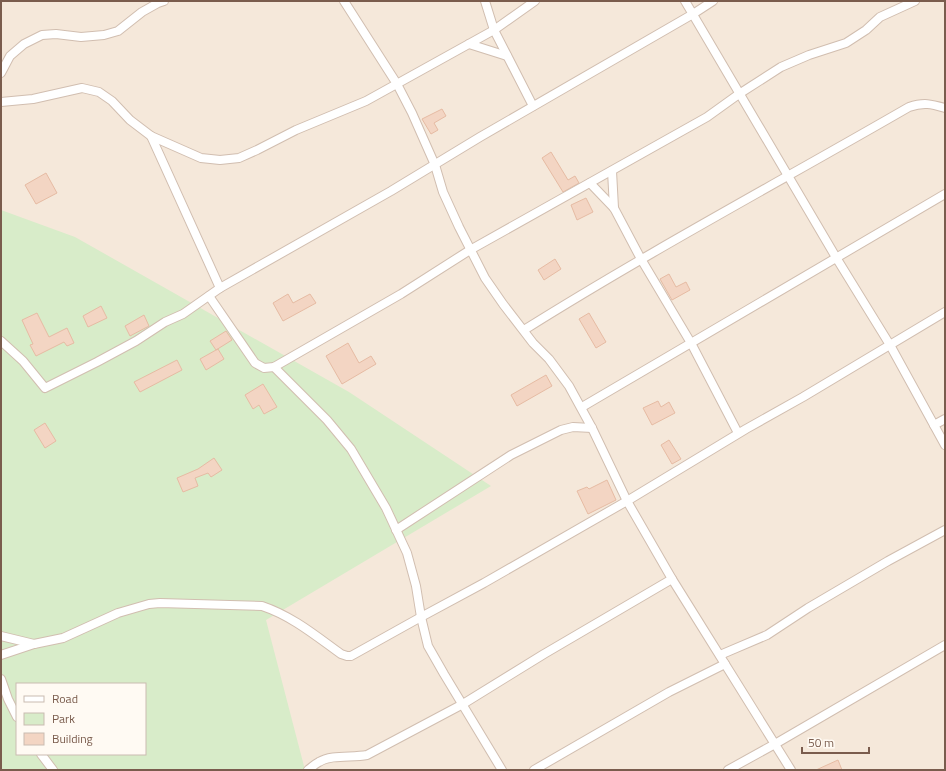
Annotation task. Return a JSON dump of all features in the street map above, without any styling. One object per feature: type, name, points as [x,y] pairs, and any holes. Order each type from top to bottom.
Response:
[{"type":"street","points":[[1,73],[10,56],[24,44],[42,35],[56,34],[81,37],[104,34],[118,30],[142,12],[164,1]]},
{"type":"street","points":[[344,1],[396,84],[412,113],[435,165],[444,192],[470,250],[485,278],[503,304],[561,375],[582,407],[627,501],[672,579],[790,770]]},
{"type":"street","points":[[485,1],[494,30],[533,106]]},
{"type":"street","points":[[1,102],[32,99],[82,88],[99,92],[112,101],[130,120],[151,136],[201,158],[220,160],[239,158],[296,130],[366,101],[494,30],[535,1]]},
{"type":"street","points":[[685,1],[837,259],[890,345],[945,445]]},
{"type":"street","points":[[1,341],[23,362],[45,388],[136,341],[165,322],[183,314],[220,288],[435,165],[713,1]]},
{"type":"street","points":[[208,296],[255,363],[264,368],[274,367],[401,294],[470,250],[707,117],[781,67],[809,55],[846,43],[866,30],[880,17],[915,1]]},
{"type":"street","points":[[469,44],[507,56]]},
{"type":"street","points":[[524,330],[641,258],[789,176],[909,107],[920,103],[932,104],[945,108]]},
{"type":"street","points":[[151,136],[220,288]]},
{"type":"street","points":[[612,170],[614,208]]},
{"type":"street","points":[[590,183],[614,208],[641,258],[691,343],[738,433]]},
{"type":"street","points":[[582,407],[837,259],[945,194]]},
{"type":"street","points":[[1,655],[34,644],[62,638],[118,613],[149,604],[160,603],[205,605],[253,604],[273,609],[289,617],[312,632],[341,654],[351,656],[421,616],[484,583],[627,501],[738,433],[803,397],[945,312]]},
{"type":"street","points":[[274,367],[327,420],[350,449],[386,508],[406,554],[416,586],[428,646],[502,770]]},
{"type":"street","points":[[934,425],[945,419]]},
{"type":"street","points":[[396,530],[511,455],[561,430],[573,427],[592,428]]},
{"type":"street","points":[[720,655],[767,635],[808,608],[888,561],[945,530]]},
{"type":"street","points":[[308,770],[318,762],[330,758],[367,755],[463,704],[672,579]]},
{"type":"street","points":[[1,636],[34,644]]},
{"type":"street","points":[[728,770],[945,645]]},
{"type":"street","points":[[534,770],[662,696],[725,664]]},
{"type":"street","points":[[1,679],[8,699],[16,715]]},
{"type":"street","points":[[42,755],[53,770]]},
{"type":"shaded area","points":[[1,1],[945,1],[945,770],[1,770]]},
{"type":"green space","points":[[1,210],[75,237],[349,392],[491,486],[266,620],[305,770],[1,770]]},
{"type":"building","points":[[442,109],[446,116],[434,123],[438,130],[431,134],[422,119]]},
{"type":"building","points":[[551,152],[568,180],[575,176],[579,183],[563,192],[542,158]]},
{"type":"building","points":[[46,173],[57,193],[36,204],[25,185]]},
{"type":"building","points":[[586,198],[593,212],[577,220],[571,205]]},
{"type":"building","points":[[555,259],[561,269],[544,280],[538,270]]},
{"type":"building","points":[[669,274],[676,287],[686,282],[690,290],[672,300],[660,279]]},
{"type":"building","points":[[288,294],[293,303],[310,294],[316,303],[283,321],[273,303]]},
{"type":"building","points":[[101,306],[107,318],[88,327],[83,316]]},
{"type":"building","points":[[37,313],[49,337],[67,328],[74,343],[67,346],[64,342],[36,356],[30,345],[33,344],[22,320]]},
{"type":"building","points":[[589,313],[606,342],[596,348],[579,319]]},
{"type":"building","points":[[144,315],[149,326],[130,336],[125,326]]},
{"type":"building","points":[[226,331],[232,340],[216,350],[210,341]]},
{"type":"building","points":[[348,343],[359,363],[371,356],[376,364],[342,384],[326,356]]},
{"type":"building","points":[[218,349],[224,359],[206,370],[200,359]]},
{"type":"building","points":[[177,360],[182,370],[140,392],[134,382]]},
{"type":"building","points":[[546,375],[552,386],[517,406],[511,395]]},
{"type":"building","points":[[263,384],[277,407],[264,414],[259,405],[253,409],[245,395]]},
{"type":"building","points":[[658,401],[661,407],[669,402],[675,413],[652,425],[643,408]]},
{"type":"building","points":[[45,423],[56,441],[45,448],[34,430]]},
{"type":"building","points":[[669,440],[681,459],[672,464],[661,445]]},
{"type":"building","points":[[214,458],[222,470],[211,477],[208,473],[195,478],[198,486],[183,492],[177,478],[198,469]]},
{"type":"building","points":[[607,480],[616,500],[588,514],[577,491],[587,487],[589,489]]},
{"type":"building","points":[[838,760],[842,770],[816,770]]}]
